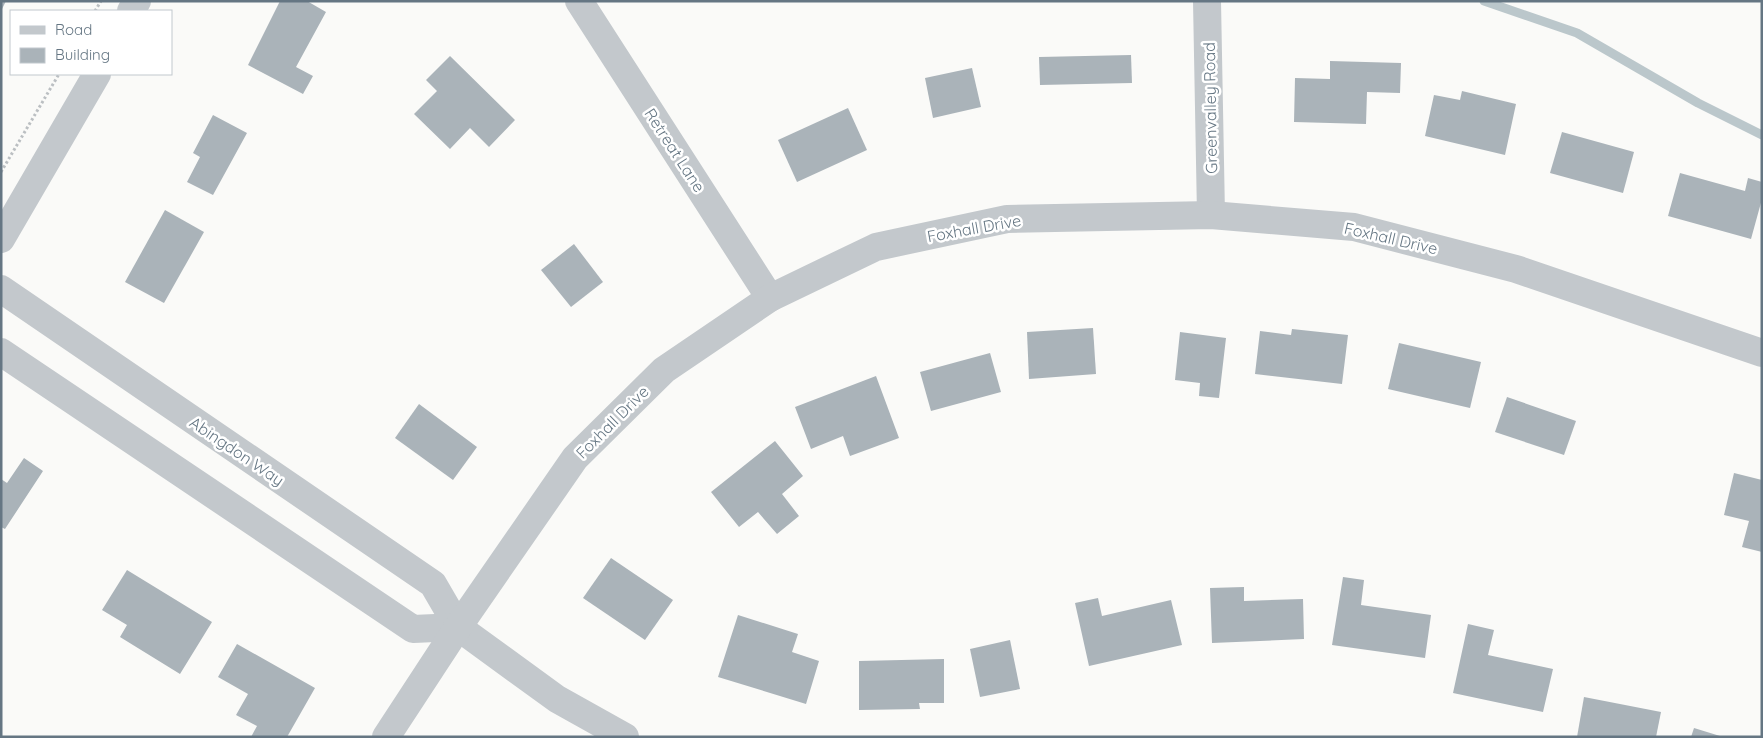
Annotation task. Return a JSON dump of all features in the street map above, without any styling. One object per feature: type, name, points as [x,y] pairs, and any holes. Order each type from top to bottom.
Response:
[{"type":"street","name":"Retreat Lane","points":[[579,1],[770,298]]},
{"type":"street","name":"Greenvalley Road","points":[[1207,1],[1211,215]]},
{"type":"street","points":[[1,239],[96,75]]},
{"type":"street","name":"Foxhall Drive","points":[[386,737],[458,627],[575,458],[664,370],[770,298],[876,247],[1007,219],[1211,215],[1354,227],[1516,269],[1762,353]]},
{"type":"street","name":"Abingdon Way","points":[[1,289],[433,584],[458,627],[557,700],[625,737]]},
{"type":"street","points":[[1,352],[413,629],[458,627]]},
{"type":"path","points":[[1,172],[59,75]]},
{"type":"building","points":[[1,1],[6,1],[1,11]]},
{"type":"building","points":[[280,1],[307,1],[326,12],[296,67],[313,76],[303,94],[248,65]]},
{"type":"building","points":[[1131,55],[1132,83],[1040,85],[1039,57]]},
{"type":"building","points":[[450,56],[515,120],[489,147],[470,128],[450,149],[414,114],[437,91],[426,80]]},
{"type":"building","points":[[1330,61],[1401,63],[1400,93],[1367,92],[1366,124],[1294,122],[1295,78],[1330,79]]},
{"type":"building","points":[[972,68],[981,107],[933,118],[925,78]]},
{"type":"building","points":[[1462,91],[1516,104],[1505,155],[1425,136],[1434,95],[1460,100]]},
{"type":"building","points":[[848,108],[867,150],[797,182],[778,140]]},
{"type":"building","points":[[213,115],[247,133],[213,195],[187,182],[200,157],[193,153]]},
{"type":"building","points":[[1562,132],[1634,152],[1623,193],[1550,173]]},
{"type":"building","points":[[1680,173],[1745,191],[1748,178],[1762,182],[1762,199],[1751,239],[1668,216]]},
{"type":"building","points":[[165,210],[204,232],[164,303],[125,282]]},
{"type":"building","points":[[574,244],[603,282],[571,307],[541,270]]},
{"type":"building","points":[[1093,328],[1096,374],[1029,379],[1027,332]]},
{"type":"building","points":[[1292,329],[1348,335],[1342,384],[1255,374],[1260,331],[1291,335]]},
{"type":"building","points":[[1180,332],[1226,338],[1219,398],[1199,396],[1200,383],[1175,380]]},
{"type":"building","points":[[1399,343],[1481,362],[1470,408],[1388,389]]},
{"type":"building","points":[[990,353],[1001,392],[931,411],[920,372]]},
{"type":"building","points":[[876,376],[899,438],[850,456],[843,436],[811,449],[795,407]]},
{"type":"building","points":[[1507,397],[1576,421],[1564,455],[1495,432]]},
{"type":"building","points":[[419,404],[477,447],[453,480],[395,438]]},
{"type":"building","points":[[775,441],[803,476],[782,494],[799,516],[777,534],[758,512],[739,527],[711,492]]},
{"type":"building","points":[[24,458],[43,471],[5,529],[1,527],[1,479],[7,483]]},
{"type":"building","points":[[1734,473],[1762,480],[1762,552],[1742,547],[1749,521],[1724,515]]},
{"type":"building","points":[[611,558],[673,600],[645,640],[583,598]]},
{"type":"building","points":[[127,570],[212,622],[180,674],[120,637],[127,625],[102,610]]},
{"type":"building","points":[[1343,577],[1364,580],[1361,605],[1431,615],[1425,658],[1332,645]]},
{"type":"building","points":[[1244,587],[1244,601],[1303,599],[1304,639],[1212,643],[1210,588]]},
{"type":"building","points":[[1098,598],[1102,616],[1171,600],[1182,645],[1089,666],[1075,603]]},
{"type":"building","points":[[738,615],[798,634],[792,652],[819,661],[806,704],[718,677]]},
{"type":"building","points":[[1468,624],[1494,630],[1488,655],[1553,669],[1543,712],[1453,693]]},
{"type":"building","points":[[1010,640],[1020,689],[980,697],[970,649]]},
{"type":"building","points":[[237,644],[315,688],[287,737],[251,737],[257,726],[236,715],[248,694],[218,677]]},
{"type":"building","points":[[944,659],[944,703],[919,703],[920,709],[859,710],[859,661]]},
{"type":"building","points":[[1584,697],[1661,712],[1656,737],[1577,737]]},
{"type":"building","points":[[1694,728],[1720,736],[1720,737],[1691,737]]},
{"type":"waterway","points":[[1484,1],[1577,33],[1698,103],[1762,135]]}]
